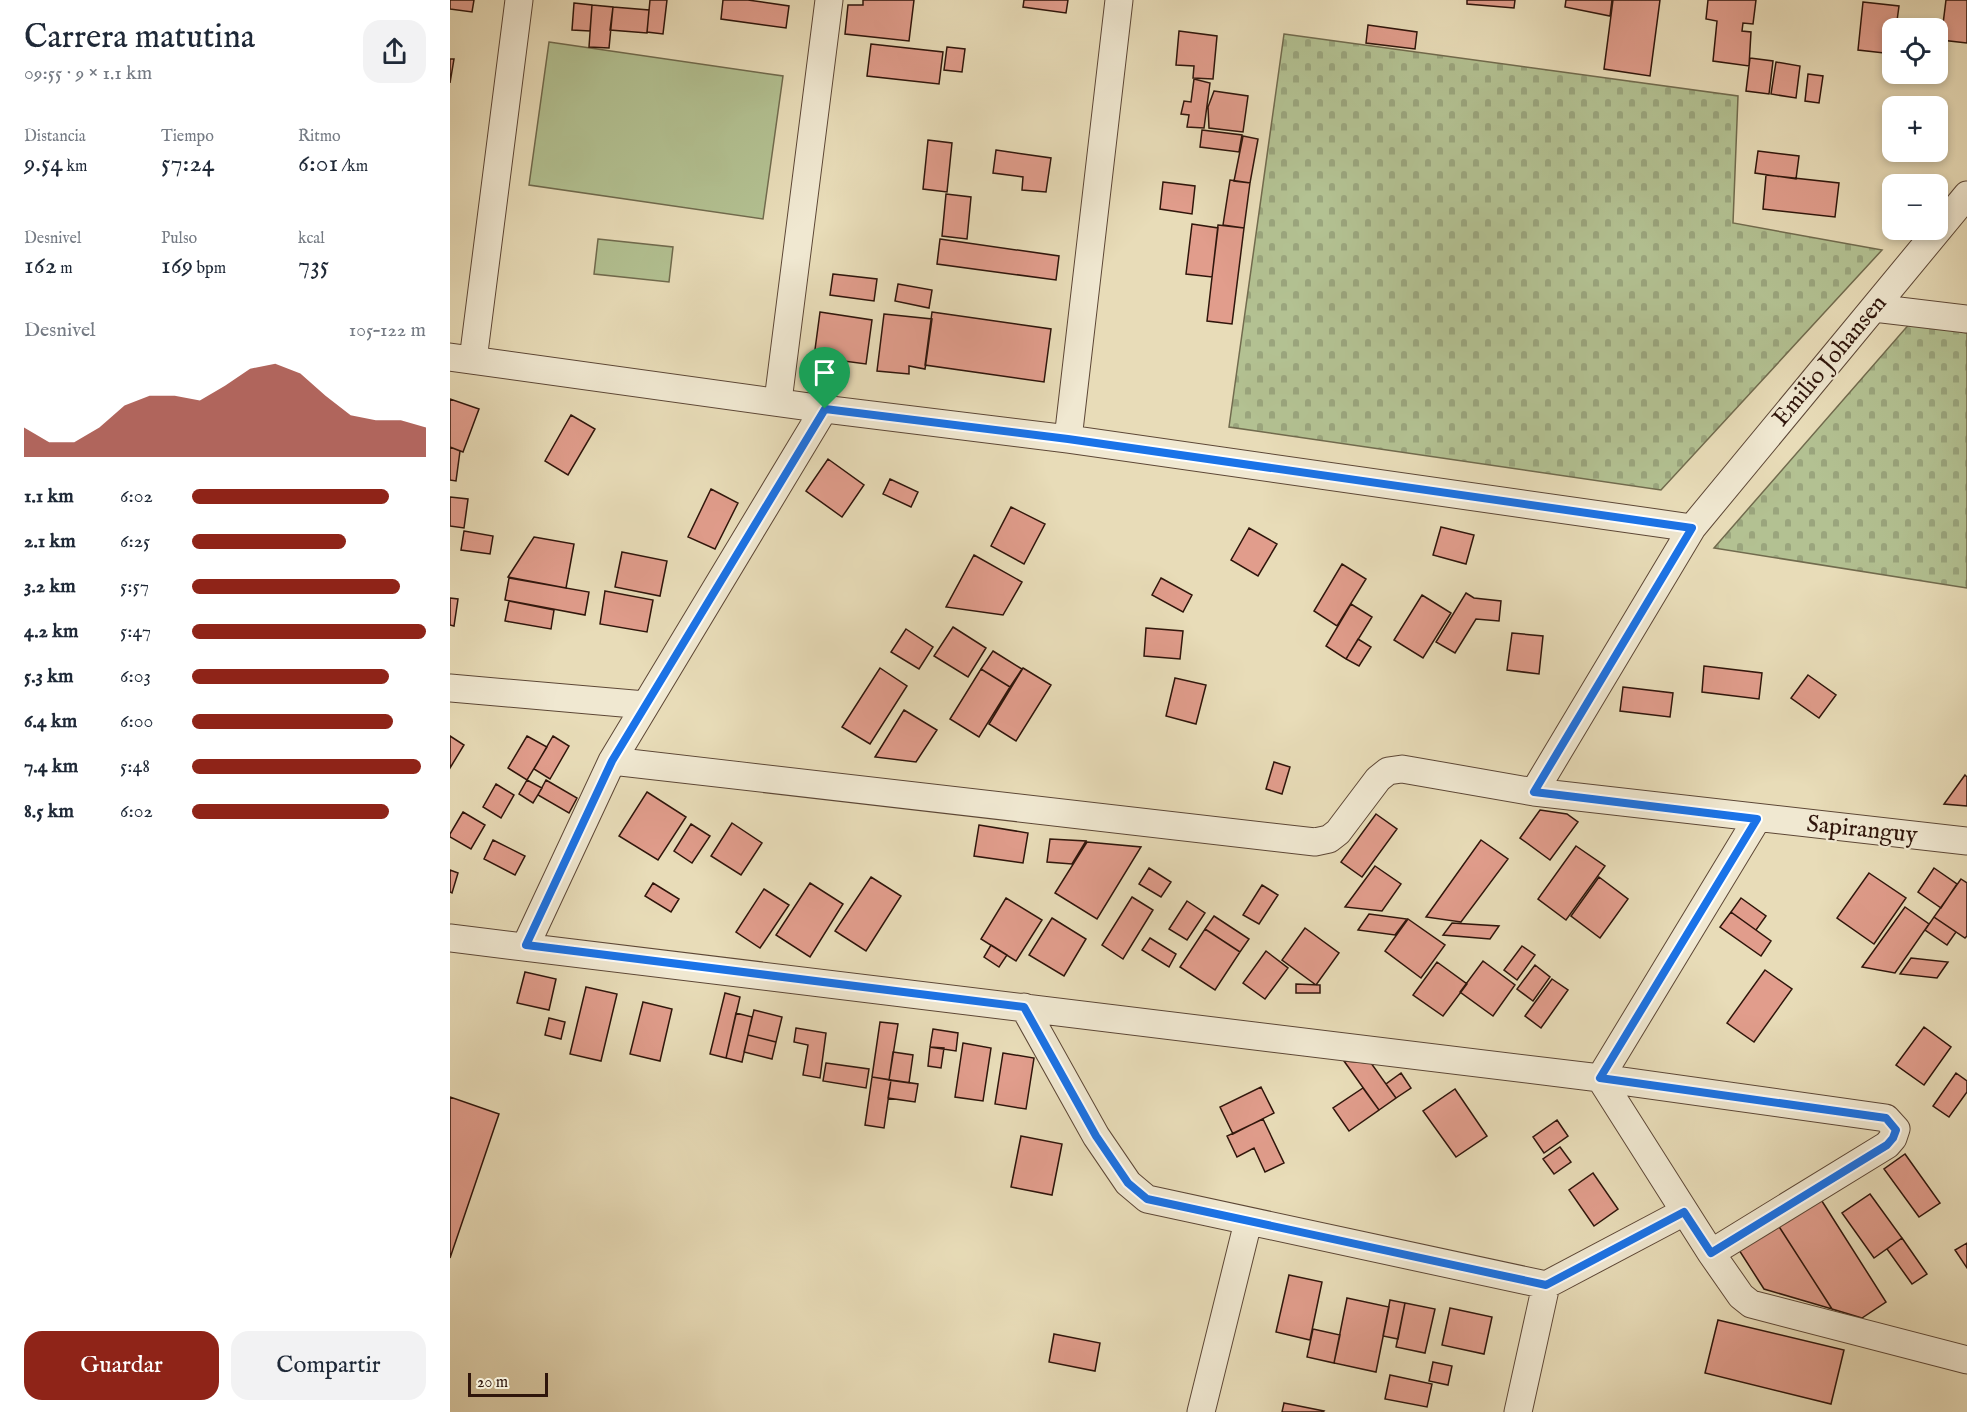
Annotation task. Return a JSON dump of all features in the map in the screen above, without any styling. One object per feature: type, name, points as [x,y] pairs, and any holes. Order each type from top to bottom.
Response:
[{"type":"street","points":[[519,0],[462,358],[825,409],[1068,439],[1692,528]]},
{"type":"street","points":[[778,401],[829,0]]},
{"type":"street","points":[[1068,439],[1119,0]]},
{"type":"street","name":"Emilio Johansen","points":[[1534,792],[1692,528],[1967,195]]},
{"type":"street","points":[[1874,308],[1967,319]]},
{"type":"street","points":[[526,945],[612,761],[825,409]]},
{"type":"street","points":[[450,688],[645,705]]},
{"type":"street","name":"Sapiranguy","points":[[612,761],[1315,842],[1329,839],[1338,832],[1378,779],[1388,771],[1402,768],[1534,792],[1967,842]]},
{"type":"street","points":[[1600,1078],[1757,819]]},
{"type":"street","points":[[450,938],[526,945],[1600,1078],[1886,1118],[1892,1123],[1896,1130],[1887,1145],[1711,1253]]},
{"type":"street","points":[[1024,1007],[1096,1136],[1128,1183],[1147,1199],[1546,1285],[1684,1212]]},
{"type":"street","points":[[1600,1078],[1711,1253],[1741,1296],[1751,1304],[1967,1360]]},
{"type":"street","points":[[1201,1412],[1248,1222]]},
{"type":"street","points":[[1518,1412],[1546,1285]]},
{"type":"green space","points":[[1284,34],[1738,96],[1733,223],[1882,250],[1661,490],[1229,427]]},
{"type":"green space","points":[[549,42],[783,76],[763,219],[529,185]]},
{"type":"green space","points":[[598,239],[673,247],[669,282],[594,274]]},
{"type":"green space","points":[[1911,322],[1967,333],[1967,588],[1714,548]]},
{"type":"building","points":[[450,0],[474,0],[472,12],[450,9]]},
{"type":"building","points":[[650,0],[667,0],[663,34],[647,32]]},
{"type":"building","points":[[723,0],[748,0],[789,6],[786,28],[721,19]]},
{"type":"building","points":[[863,0],[914,0],[909,41],[845,34],[848,5],[863,5]]},
{"type":"building","points":[[1024,0],[1068,0],[1066,13],[1023,7]]},
{"type":"building","points":[[1467,0],[1515,0],[1514,8],[1467,4]]},
{"type":"building","points":[[1566,0],[1612,0],[1610,16],[1565,7]]},
{"type":"building","points":[[1613,0],[1660,0],[1650,76],[1604,69]]},
{"type":"building","points":[[1708,0],[1756,0],[1753,24],[1743,23],[1742,31],[1751,32],[1749,66],[1713,61],[1717,21],[1706,19]]},
{"type":"building","points":[[1946,0],[1967,0],[1967,43],[1948,41],[1948,18],[1944,18]]},
{"type":"building","points":[[1863,2],[1899,6],[1897,18],[1882,18],[1882,53],[1858,50]]},
{"type":"building","points":[[574,3],[592,5],[590,31],[572,30]]},
{"type":"building","points":[[592,5],[613,7],[609,48],[589,47]]},
{"type":"building","points":[[613,7],[649,10],[647,33],[610,30]]},
{"type":"building","points":[[1368,25],[1417,32],[1415,49],[1366,43]]},
{"type":"building","points":[[1179,31],[1217,36],[1213,79],[1193,78],[1194,66],[1176,65]]},
{"type":"building","points":[[871,44],[943,52],[939,84],[867,76]]},
{"type":"building","points":[[947,47],[965,49],[962,72],[944,70]]},
{"type":"building","points":[[1750,58],[1773,61],[1769,94],[1746,91]]},
{"type":"building","points":[[450,59],[454,59],[450,83]]},
{"type":"building","points":[[1776,62],[1800,66],[1796,98],[1771,94]]},
{"type":"building","points":[[1808,74],[1823,76],[1819,103],[1805,101]]},
{"type":"building","points":[[1194,79],[1210,83],[1204,128],[1187,127],[1189,115],[1181,114],[1184,101],[1191,102]]},
{"type":"building","points":[[1214,91],[1248,96],[1243,132],[1209,128],[1208,107]]},
{"type":"building","points":[[1202,130],[1242,135],[1239,152],[1200,147]]},
{"type":"building","points":[[1243,136],[1258,139],[1250,183],[1234,181]]},
{"type":"building","points":[[928,140],[952,143],[947,192],[923,189]]},
{"type":"building","points":[[996,150],[1051,158],[1046,192],[1022,190],[1023,177],[993,173]]},
{"type":"building","points":[[1758,151],[1799,156],[1796,179],[1755,173]]},
{"type":"building","points":[[1766,175],[1839,183],[1835,217],[1763,209]]},
{"type":"building","points":[[1230,180],[1250,183],[1244,228],[1223,225]]},
{"type":"building","points":[[1163,182],[1195,186],[1192,214],[1160,209]]},
{"type":"building","points":[[946,194],[971,197],[967,239],[942,236]]},
{"type":"building","points":[[1192,224],[1218,228],[1212,277],[1186,274]]},
{"type":"building","points":[[1218,225],[1244,228],[1232,324],[1207,321]]},
{"type":"building","points":[[940,239],[1059,256],[1056,280],[937,264]]},
{"type":"building","points":[[833,274],[877,279],[874,301],[830,295]]},
{"type":"building","points":[[898,284],[932,290],[929,308],[895,301]]},
{"type":"building","points":[[820,312],[872,320],[866,364],[814,357]]},
{"type":"building","points":[[932,312],[1051,329],[1044,382],[925,365]]},
{"type":"building","points":[[884,314],[932,319],[925,369],[909,366],[909,374],[877,371]]},
{"type":"building","points":[[450,399],[479,409],[463,452],[450,447]]},
{"type":"building","points":[[450,399],[479,409],[463,452],[450,447]]},
{"type":"building","points":[[571,415],[595,429],[568,475],[545,461]]},
{"type":"building","points":[[450,447],[460,451],[456,481],[450,480]]},
{"type":"building","points":[[450,447],[460,451],[456,481],[450,480]]},
{"type":"building","points":[[828,459],[864,485],[842,517],[806,491]]},
{"type":"building","points":[[890,479],[918,492],[911,507],[883,494]]},
{"type":"building","points":[[711,489],[738,503],[715,549],[688,537]]},
{"type":"building","points":[[450,497],[468,499],[464,528],[450,526]]},
{"type":"building","points":[[1011,507],[1045,524],[1024,564],[991,546]]},
{"type":"building","points":[[1011,507],[1045,524],[1024,564],[991,546]]},
{"type":"building","points":[[1441,527],[1474,535],[1466,564],[1433,555]]},
{"type":"building","points":[[1249,528],[1277,544],[1258,576],[1231,560]]},
{"type":"building","points":[[464,531],[493,536],[490,554],[461,550]]},
{"type":"building","points":[[534,537],[574,544],[566,588],[508,577]]},
{"type":"building","points":[[534,537],[574,544],[566,588],[508,577]]},
{"type":"building","points":[[622,552],[667,561],[660,596],[615,587]]},
{"type":"building","points":[[974,555],[1022,582],[1003,615],[946,607]]},
{"type":"building","points":[[974,555],[1022,582],[1003,615],[946,607]]},
{"type":"building","points":[[1342,564],[1366,579],[1337,626],[1314,611]]},
{"type":"building","points":[[1342,564],[1366,579],[1337,626],[1314,611]]},
{"type":"building","points":[[509,578],[589,592],[585,615],[505,600]]},
{"type":"building","points":[[509,578],[589,592],[585,615],[505,600]]},
{"type":"building","points":[[1161,578],[1192,595],[1183,612],[1152,595]]},
{"type":"building","points":[[605,591],[653,600],[647,632],[600,624]]},
{"type":"building","points":[[1466,593],[1474,598],[1501,601],[1499,621],[1476,619],[1455,653],[1436,642]]},
{"type":"building","points":[[1422,595],[1451,613],[1423,658],[1394,640]]},
{"type":"building","points":[[450,598],[458,599],[454,626],[450,625]]},
{"type":"building","points":[[509,601],[554,610],[551,629],[505,621]]},
{"type":"building","points":[[509,601],[554,610],[551,629],[505,621]]},
{"type":"building","points":[[1351,604],[1372,617],[1346,659],[1326,646]]},
{"type":"building","points":[[1351,604],[1372,617],[1346,659],[1326,646]]},
{"type":"building","points":[[953,627],[986,648],[968,677],[934,656]]},
{"type":"building","points":[[1146,628],[1183,631],[1180,659],[1144,656]]},
{"type":"building","points":[[906,629],[933,647],[919,669],[891,652]]},
{"type":"building","points":[[1512,633],[1543,636],[1539,674],[1507,670]]},
{"type":"building","points":[[1358,639],[1371,647],[1359,666],[1346,659]]},
{"type":"building","points":[[1358,639],[1371,647],[1359,666],[1346,659]]},
{"type":"building","points":[[993,651],[1022,669],[1010,687],[981,669]]},
{"type":"building","points":[[1704,666],[1762,673],[1759,699],[1702,692]]},
{"type":"building","points":[[880,668],[907,686],[870,744],[842,727]]},
{"type":"building","points":[[1023,668],[1051,685],[1016,741],[989,724]]},
{"type":"building","points":[[981,669],[1010,687],[979,737],[950,719]]},
{"type":"building","points":[[1808,675],[1836,695],[1819,718],[1791,698]]},
{"type":"building","points":[[1175,678],[1206,685],[1196,724],[1166,716]]},
{"type":"building","points":[[1623,687],[1673,693],[1670,717],[1620,711]]},
{"type":"building","points":[[904,710],[937,730],[916,762],[875,757]]},
{"type":"building","points":[[450,736],[464,745],[450,768]]},
{"type":"building","points":[[527,736],[547,747],[527,780],[508,768]]},
{"type":"building","points":[[553,736],[569,746],[550,779],[534,769]]},
{"type":"building","points":[[1274,762],[1290,767],[1282,794],[1266,789]]},
{"type":"building","points":[[1965,775],[1967,777],[1967,806],[1944,804]]},
{"type":"building","points":[[527,780],[542,788],[533,803],[519,794]]},
{"type":"building","points":[[546,780],[577,798],[569,813],[538,795]]},
{"type":"building","points":[[496,784],[514,795],[501,818],[483,807]]},
{"type":"building","points":[[647,792],[686,817],[658,860],[619,836]]},
{"type":"building","points":[[1540,810],[1567,814],[1578,822],[1550,860],[1520,838]]},
{"type":"building","points":[[463,812],[485,825],[471,849],[450,837]]},
{"type":"building","points":[[1376,814],[1397,829],[1362,877],[1341,862]]},
{"type":"building","points":[[1376,814],[1397,829],[1362,877],[1341,862]]},
{"type":"building","points":[[732,823],[762,843],[741,875],[711,856]]},
{"type":"building","points":[[691,824],[710,836],[692,863],[674,851]]},
{"type":"building","points":[[979,825],[1028,833],[1023,863],[974,856]]},
{"type":"building","points":[[1050,839],[1086,841],[1072,864],[1047,862]]},
{"type":"building","points":[[493,840],[525,856],[515,875],[484,859]]},
{"type":"building","points":[[1481,840],[1508,859],[1461,922],[1426,917]]},
{"type":"building","points":[[1481,840],[1508,859],[1461,922],[1426,917]]},
{"type":"building","points":[[1087,842],[1141,847],[1097,919],[1055,893]]},
{"type":"building","points":[[1087,842],[1141,847],[1097,919],[1055,893]]},
{"type":"building","points":[[1576,846],[1605,866],[1566,920],[1538,899]]},
{"type":"building","points":[[1375,866],[1401,884],[1382,911],[1345,907]]},
{"type":"building","points":[[1149,868],[1171,882],[1161,897],[1139,884]]},
{"type":"building","points":[[1934,868],[1957,884],[1941,908],[1918,892]]},
{"type":"building","points":[[450,870],[458,873],[452,893],[450,892]]},
{"type":"building","points":[[1869,873],[1906,898],[1874,944],[1837,918]]},
{"type":"building","points":[[871,877],[901,896],[866,951],[835,931]]},
{"type":"building","points":[[1599,877],[1628,899],[1600,938],[1571,916]]},
{"type":"building","points":[[1961,879],[1967,883],[1967,936],[1965,938],[1934,917]]},
{"type":"building","points":[[653,883],[679,899],[671,912],[645,896]]},
{"type":"building","points":[[810,883],[843,904],[810,957],[776,935]]},
{"type":"building","points":[[1262,885],[1278,895],[1259,924],[1243,915]]},
{"type":"building","points":[[764,889],[789,905],[760,948],[736,932]]},
{"type":"building","points":[[1132,897],[1153,910],[1123,959],[1102,945]]},
{"type":"building","points":[[1006,898],[1042,920],[1016,961],[981,939]]},
{"type":"building","points":[[1741,898],[1766,916],[1756,930],[1731,912]]},
{"type":"building","points":[[1741,898],[1766,916],[1756,930],[1731,912]]},
{"type":"building","points":[[1187,901],[1205,913],[1187,940],[1169,929]]},
{"type":"building","points":[[1187,901],[1205,913],[1187,940],[1169,929]]},
{"type":"building","points":[[1905,907],[1929,924],[1895,973],[1862,967]]},
{"type":"building","points":[[1731,912],[1771,941],[1761,956],[1720,927]]},
{"type":"building","points":[[1731,912],[1771,941],[1761,956],[1720,927]]},
{"type":"building","points":[[1369,914],[1407,919],[1395,935],[1358,930]]},
{"type":"building","points":[[1214,916],[1249,939],[1240,952],[1205,929]]},
{"type":"building","points":[[1934,917],[1956,932],[1947,945],[1925,930]]},
{"type":"building","points":[[1052,918],[1086,939],[1064,976],[1029,955]]},
{"type":"building","points":[[1408,919],[1445,945],[1421,978],[1385,951]]},
{"type":"building","points":[[1452,923],[1499,926],[1490,939],[1443,935]]},
{"type":"building","points":[[1305,928],[1339,953],[1316,985],[1282,960]]},
{"type":"building","points":[[1205,929],[1240,952],[1215,990],[1180,967]]},
{"type":"building","points":[[1150,938],[1176,954],[1169,967],[1142,950]]},
{"type":"building","points":[[1150,938],[1176,954],[1169,967],[1142,950]]},
{"type":"building","points":[[991,945],[1007,955],[999,967],[984,957]]},
{"type":"building","points":[[1522,946],[1535,955],[1517,980],[1504,970]]},
{"type":"building","points":[[1266,951],[1288,968],[1265,999],[1243,983]]},
{"type":"building","points":[[1911,958],[1948,962],[1937,978],[1900,974]]},
{"type":"building","points":[[1483,961],[1515,985],[1493,1016],[1460,992]]},
{"type":"building","points":[[1437,962],[1467,984],[1443,1016],[1413,995]]},
{"type":"building","points":[[1535,965],[1550,977],[1533,1001],[1517,989]]},
{"type":"building","points":[[1765,970],[1792,989],[1754,1042],[1727,1023]]},
{"type":"building","points":[[525,972],[556,979],[549,1010],[517,1003]]},
{"type":"building","points":[[1552,979],[1568,990],[1541,1028],[1525,1016]]},
{"type":"building","points":[[1296,984],[1320,985],[1320,993],[1296,993]]},
{"type":"building","points":[[586,987],[617,994],[601,1061],[570,1054]]},
{"type":"building","points":[[725,993],[740,997],[726,1058],[710,1054]]},
{"type":"building","points":[[643,1002],[672,1009],[660,1061],[630,1054]]},
{"type":"building","points":[[754,1010],[782,1017],[776,1042],[748,1035]]},
{"type":"building","points":[[736,1013],[752,1017],[742,1062],[726,1058]]},
{"type":"building","points":[[549,1018],[565,1022],[561,1039],[545,1035]]},
{"type":"building","points":[[880,1022],[898,1024],[889,1080],[872,1077]]},
{"type":"building","points":[[1924,1027],[1951,1047],[1924,1085],[1896,1065]]},
{"type":"building","points":[[796,1028],[826,1033],[820,1078],[803,1075],[808,1045],[794,1042]]},
{"type":"building","points":[[933,1029],[958,1033],[956,1051],[930,1047]]},
{"type":"building","points":[[748,1035],[776,1042],[772,1059],[744,1052]]},
{"type":"building","points":[[963,1043],[991,1048],[983,1101],[955,1097]]},
{"type":"building","points":[[930,1047],[944,1048],[941,1068],[928,1066]]},
{"type":"building","points":[[893,1052],[913,1055],[909,1083],[889,1080]]},
{"type":"building","points":[[1003,1053],[1034,1058],[1026,1109],[995,1104]]},
{"type":"building","points":[[1344,1061],[1371,1063],[1396,1098],[1379,1110]]},
{"type":"building","points":[[826,1063],[869,1069],[866,1088],[823,1081]]},
{"type":"building","points":[[1401,1073],[1411,1088],[1396,1098],[1386,1084]]},
{"type":"building","points":[[1956,1073],[1967,1081],[1967,1092],[1949,1117],[1933,1106]]},
{"type":"building","points":[[872,1077],[891,1080],[884,1128],[865,1125]]},
{"type":"building","points":[[891,1080],[918,1084],[915,1102],[888,1098]]},
{"type":"building","points":[[1261,1087],[1274,1113],[1233,1134],[1220,1107]]},
{"type":"building","points":[[1363,1088],[1379,1110],[1349,1131],[1333,1108]]},
{"type":"building","points":[[1455,1089],[1487,1136],[1456,1157],[1423,1111]]},
{"type":"building","points":[[450,1097],[499,1114],[450,1258]]},
{"type":"building","points":[[1263,1119],[1284,1163],[1265,1172],[1254,1148],[1237,1157],[1227,1136]]},
{"type":"building","points":[[1557,1120],[1568,1136],[1544,1153],[1533,1137]]},
{"type":"building","points":[[1021,1136],[1062,1144],[1052,1195],[1011,1187]]},
{"type":"building","points":[[1560,1147],[1571,1162],[1554,1174],[1543,1159]]},
{"type":"building","points":[[1905,1154],[1940,1203],[1919,1217],[1884,1169]]},
{"type":"building","points":[[1593,1173],[1618,1209],[1594,1226],[1569,1190]]},
{"type":"building","points":[[1870,1194],[1902,1238],[1874,1258],[1842,1213]]},
{"type":"building","points":[[1820,1198],[1886,1302],[1862,1318],[1832,1309],[1778,1225]]},
{"type":"building","points":[[1820,1198],[1886,1302],[1862,1318],[1832,1309],[1778,1225]]},
{"type":"building","points":[[1778,1225],[1832,1309],[1764,1289],[1739,1250]]},
{"type":"building","points":[[1778,1225],[1832,1309],[1764,1289],[1739,1250]]},
{"type":"building","points":[[1902,1238],[1927,1274],[1912,1284],[1887,1249]]},
{"type":"building","points":[[1967,1243],[1967,1268],[1955,1250]]},
{"type":"building","points":[[1967,1243],[1967,1268],[1955,1250]]},
{"type":"building","points":[[1289,1275],[1322,1282],[1310,1340],[1276,1332]]},
{"type":"building","points":[[1347,1298],[1389,1307],[1376,1372],[1334,1363]]},
{"type":"building","points":[[1390,1300],[1405,1303],[1398,1339],[1383,1336]]},
{"type":"building","points":[[1405,1303],[1435,1309],[1425,1353],[1396,1347]]},
{"type":"building","points":[[1450,1308],[1492,1317],[1484,1354],[1442,1345]]},
{"type":"building","points":[[1718,1320],[1844,1350],[1831,1404],[1705,1373]]},
{"type":"building","points":[[1313,1329],[1340,1335],[1334,1363],[1307,1357]]},
{"type":"building","points":[[1054,1334],[1100,1343],[1095,1371],[1049,1362]]},
{"type":"building","points":[[1433,1362],[1452,1366],[1448,1385],[1429,1381]]},
{"type":"building","points":[[1390,1375],[1432,1384],[1427,1407],[1385,1399]]},
{"type":"building","points":[[1284,1403],[1324,1411],[1282,1412]]},
{"type":"route","points":[[825,409],[1068,439],[1692,528],[1534,792],[1757,819],[1600,1078],[1886,1118],[1896,1130],[1893,1138],[1887,1145],[1711,1253],[1684,1212],[1546,1285],[1147,1199],[1128,1183],[1096,1136],[1024,1007],[526,945],[612,761],[825,409]]}]
